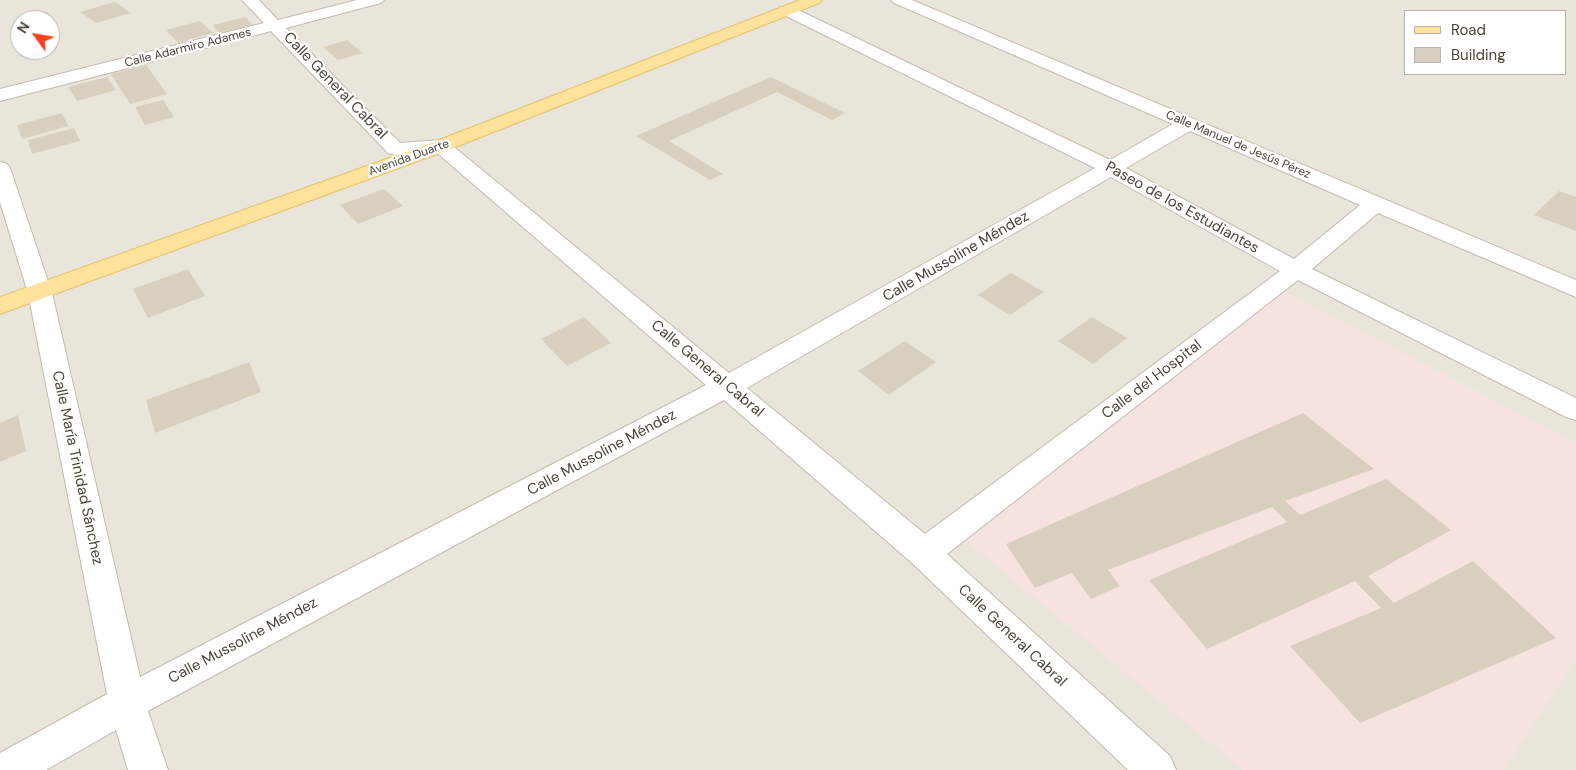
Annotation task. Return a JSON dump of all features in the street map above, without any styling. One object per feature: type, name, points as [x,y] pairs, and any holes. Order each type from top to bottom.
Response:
[{"type":"main road","name":"Avenida Duarte","points":[[0,306],[441,146],[814,0]]},
{"type":"street","name":"Calle General Cabral","points":[[250,0],[395,149],[441,146],[924,553],[1156,770]]},
{"type":"street","name":"Calle Adarmiro Adames","points":[[0,95],[376,0]]},
{"type":"street","name":"Calle Manuel de Jesús Pérez","points":[[899,0],[1576,289]]},
{"type":"street","name":"Paseo de los Estudiantes","points":[[786,10],[1112,169],[1296,270],[1576,410]]},
{"type":"street","name":"Calle Mussoline Méndez","points":[[8,770],[127,703],[728,386],[1188,124]]},
{"type":"street","name":"Calle María Trinidad Sánchez","points":[[0,168],[40,293],[127,703],[148,770]]},
{"type":"street","name":"Calle del Hospital","points":[[924,553],[1296,270],[1376,203]]},
{"type":"shaded area","points":[[0,0],[1576,0],[1576,770],[0,770]]},
{"type":"shaded area","points":[[1265,281],[1576,443],[1576,659],[1504,770],[1243,770],[945,523]]},
{"type":"building","points":[[115,2],[131,13],[96,23],[80,12]]},
{"type":"building","points":[[246,17],[252,25],[218,33],[213,25]]},
{"type":"building","points":[[200,21],[213,33],[178,43],[166,30]]},
{"type":"building","points":[[347,40],[363,53],[338,60],[323,47]]},
{"type":"building","points":[[146,65],[167,94],[130,104],[111,74]]},
{"type":"building","points":[[107,77],[116,90],[77,101],[68,87]]},
{"type":"building","points":[[771,77],[845,113],[832,120],[777,92],[669,141],[723,174],[710,180],[636,136]]},
{"type":"building","points":[[163,100],[174,117],[145,125],[135,107]]},
{"type":"building","points":[[62,113],[68,126],[22,139],[17,125]]},
{"type":"building","points":[[74,128],[80,141],[32,154],[28,140]]},
{"type":"building","points":[[384,189],[403,206],[358,224],[340,205]]},
{"type":"building","points":[[1559,191],[1576,197],[1576,231],[1534,215]]},
{"type":"building","points":[[188,269],[205,296],[148,318],[133,289]]},
{"type":"building","points":[[1011,273],[1044,292],[1010,315],[978,295]]},
{"type":"building","points":[[584,317],[611,343],[567,366],[541,339]]},
{"type":"building","points":[[1092,317],[1127,338],[1093,364],[1058,341]]},
{"type":"building","points":[[905,341],[936,362],[889,395],[858,371]]},
{"type":"building","points":[[249,362],[261,392],[155,433],[146,400]]},
{"type":"building","points":[[1303,413],[1374,469],[1285,501],[1300,515],[1386,479],[1451,530],[1368,576],[1394,603],[1473,561],[1556,638],[1360,723],[1290,646],[1381,608],[1355,581],[1207,649],[1149,580],[1287,522],[1272,507],[1108,570],[1120,586],[1091,599],[1072,573],[1035,588],[1006,544]]},
{"type":"building","points":[[18,415],[26,451],[0,462],[0,423]]}]
